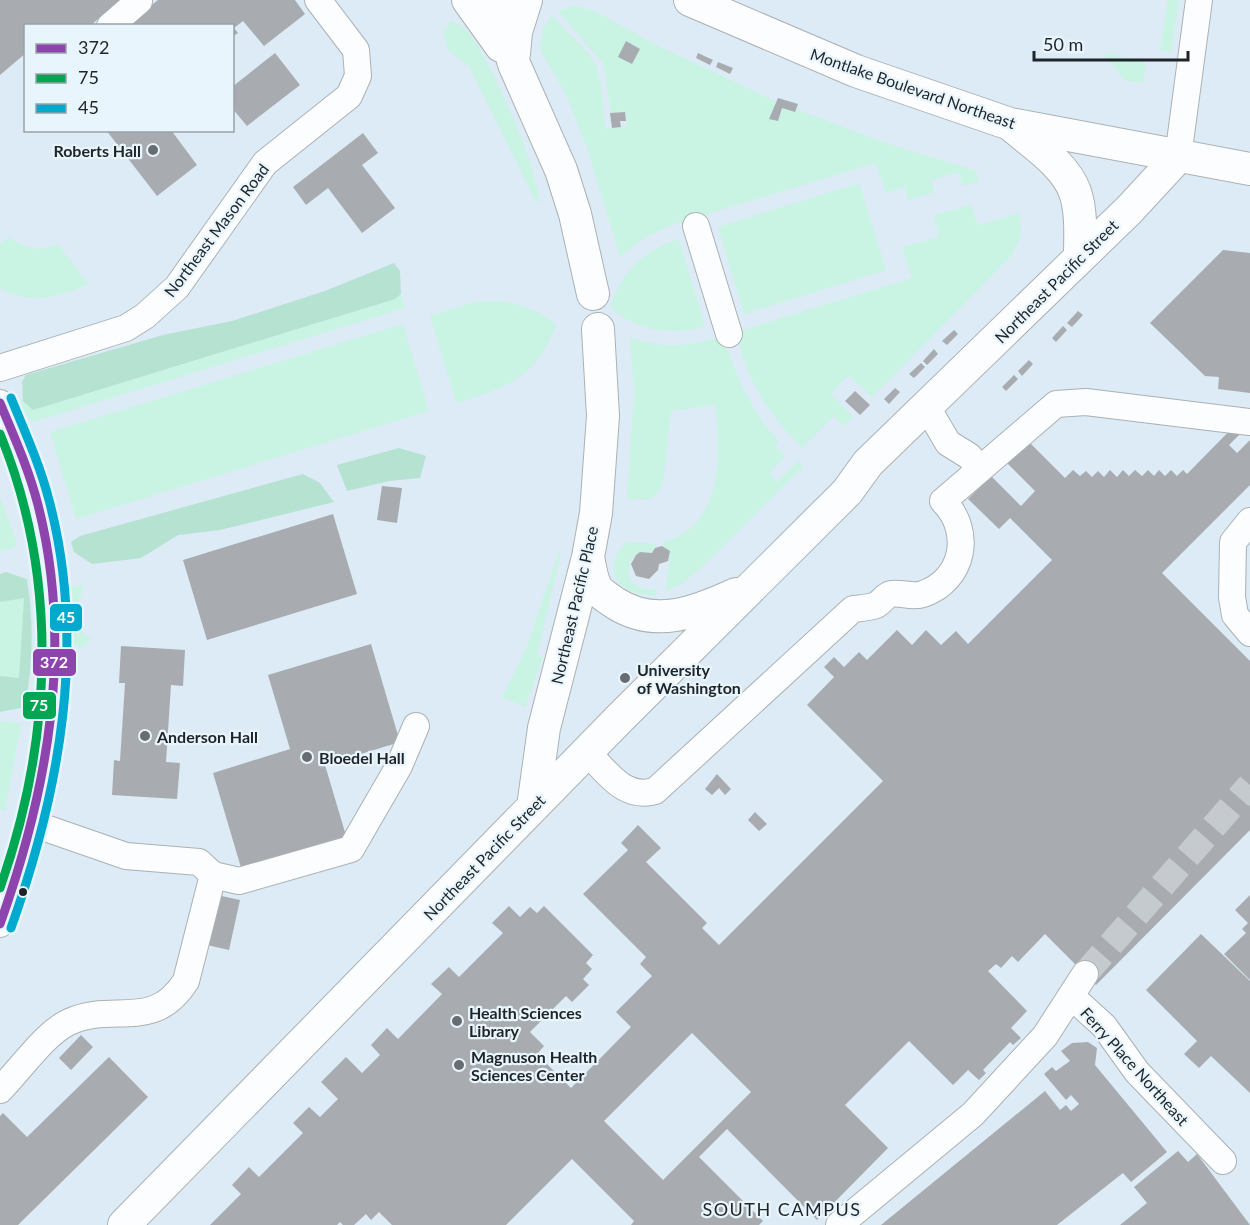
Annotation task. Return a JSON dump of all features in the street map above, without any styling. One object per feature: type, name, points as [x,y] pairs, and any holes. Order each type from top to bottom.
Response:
[{"type":"main road","points":[[468,0],[514,64]]},
{"type":"main road","points":[[495,0],[514,64],[561,170],[575,214],[593,294]]},
{"type":"main road","points":[[514,64],[516,32],[526,0]]},
{"type":"main road","name":"Montlake Boulevard Northeast","points":[[690,0],[856,71],[1011,124],[1250,169]]},
{"type":"main road","points":[[1011,124],[1051,159],[1071,184],[1080,217],[1080,257]]},
{"type":"main road","name":"Northeast Pacific Street","points":[[124,1225],[587,752],[847,492],[894,462],[919,437],[929,407],[1130,210],[1178,157]]},
{"type":"main road","name":"Northeast Pacific Place","points":[[533,807],[544,728],[588,557],[602,447],[602,390],[598,329]]},
{"type":"main road","points":[[588,557],[595,587],[619,605],[647,616],[672,616],[699,609],[751,588]]},
{"type":"street","points":[[112,24],[139,0]]},
{"type":"street","name":"Northeast Mason Road","points":[[0,368],[126,328],[146,316],[177,287],[265,163],[349,96],[358,76],[356,50],[318,0]]},
{"type":"street","points":[[1178,157],[1199,0]]},
{"type":"street","points":[[696,226],[729,334]]},
{"type":"street","points":[[587,752],[630,792],[656,791],[853,609],[877,605],[890,594],[920,595],[946,580],[961,553],[962,538],[959,523],[952,510],[943,501],[1056,404],[1086,402],[1250,422]]},
{"type":"street","points":[[0,403],[24,460],[41,518],[52,584],[55,625],[52,706],[31,822],[0,924]]},
{"type":"street","points":[[929,407],[948,443],[969,456],[979,468]]},
{"type":"street","points":[[1250,521],[1233,542],[1232,574],[1235,615],[1250,633]]},
{"type":"street","points":[[31,822],[126,856],[199,862],[213,875],[241,881],[351,849],[399,766],[416,726]]},
{"type":"street","points":[[0,1090],[58,1029],[70,1021],[147,1012],[163,1006],[177,995],[186,981],[213,875]]},
{"type":"street","points":[[839,1225],[972,1114],[1036,1047],[1085,974]]},
{"type":"street","name":"Ferry Place Northeast","points":[[1071,996],[1104,1026],[1137,1072],[1223,1161]]},
{"type":"shaded area","name":"University of Washington","points":[[0,0],[1250,0],[1250,1225],[0,1225]]},
{"type":"green space","points":[[1168,0],[1179,0],[1171,52],[1160,50]]},
{"type":"green space","points":[[575,6],[595,11],[654,44],[777,102],[770,119],[778,121],[782,108],[794,112],[796,109],[880,141],[976,171],[979,181],[963,186],[958,172],[931,180],[934,192],[908,200],[905,187],[886,193],[876,163],[674,224],[644,238],[620,257],[587,148],[566,95],[540,49],[543,28],[553,15],[589,54],[597,67],[606,129],[627,126],[625,111],[611,113],[603,63],[558,11]]},
{"type":"green space","points":[[452,21],[467,31],[489,66],[522,140],[531,165],[540,204],[533,196],[469,66],[448,50],[443,32]]},
{"type":"green space","points":[[1103,52],[1146,63],[1143,83],[1124,80]]},
{"type":"green space","points":[[859,183],[886,270],[744,314],[718,227]]},
{"type":"green space","points":[[971,205],[978,225],[1020,213],[1021,236],[1011,256],[872,397],[848,375],[831,394],[853,417],[844,426],[833,416],[802,448],[778,421],[760,395],[746,366],[736,332],[912,278],[902,247],[939,237],[934,215]]},
{"type":"green space","points":[[10,237],[21,245],[39,249],[58,244],[88,284],[67,293],[33,298],[11,294],[0,289],[0,244]]},
{"type":"green space","points":[[679,239],[705,326],[679,331],[655,329],[632,322],[610,308],[620,284],[635,264],[655,249]]},
{"type":"green space","points":[[394,263],[400,271],[401,294],[395,299],[33,410],[23,401],[22,382],[26,375],[163,335],[232,321],[325,291]]},
{"type":"green space","points":[[401,294],[405,308],[33,422],[21,410],[22,395],[23,401],[398,297]]},
{"type":"green space","points":[[499,301],[529,308],[556,324],[549,342],[540,357],[518,378],[490,392],[456,403],[430,316],[474,302]]},
{"type":"green space","points":[[403,324],[429,411],[76,519],[50,432]]},
{"type":"green space","points":[[723,336],[745,392],[760,418],[779,442],[775,446],[785,456],[769,473],[777,482],[798,461],[803,467],[700,569],[681,584],[666,591],[670,554],[662,542],[682,534],[697,522],[708,505],[714,487],[718,445],[715,405],[671,411],[663,484],[657,494],[647,500],[627,499],[634,393],[630,337],[654,344],[676,345]]},
{"type":"green space","points":[[399,448],[426,456],[420,478],[389,481],[347,491],[337,465]]},
{"type":"green space","points":[[303,474],[320,483],[334,502],[220,530],[178,535],[141,558],[92,564],[74,552],[71,542],[80,536]]},
{"type":"green space","points":[[0,497],[17,543],[13,548],[0,552]]},
{"type":"green space","points":[[626,542],[657,544],[652,553],[642,552],[635,556],[630,562],[629,570],[630,578],[635,585],[644,589],[656,589],[657,595],[633,592],[618,580],[614,572],[614,563]]},
{"type":"green space","points":[[559,551],[561,553],[537,655],[543,657],[525,707],[502,697],[526,649]]},
{"type":"green space","points":[[6,572],[27,579],[32,627],[31,659],[25,707],[0,712],[0,676],[19,678],[24,598],[0,602],[0,574]]},
{"type":"green space","points":[[84,584],[76,612],[81,633],[92,639],[80,648],[72,644],[70,592],[72,587]]},
{"type":"green space","points":[[24,597],[19,679],[0,676],[0,602]]},
{"type":"green space","points":[[0,721],[21,723],[5,811],[0,809]]},
{"type":"building","points":[[0,0],[120,0],[92,24],[24,24],[24,55],[0,75]]},
{"type":"building","points":[[158,0],[295,0],[305,14],[264,46],[243,21],[234,28],[234,24],[128,24]]},
{"type":"building","points":[[626,41],[640,49],[632,64],[618,57]]},
{"type":"building","points":[[275,53],[300,85],[247,126],[234,110],[234,85]]},
{"type":"building","points":[[698,53],[713,60],[710,65],[696,58]]},
{"type":"building","points":[[718,62],[733,68],[730,74],[716,67]]},
{"type":"building","points":[[778,98],[798,104],[795,112],[782,108],[778,121],[769,119]]},
{"type":"building","points":[[625,112],[626,121],[620,121],[621,127],[612,128],[610,113]]},
{"type":"building","name":"Roberts Hall","points":[[108,132],[172,132],[197,165],[157,196]]},
{"type":"building","points":[[363,133],[378,153],[362,165],[395,208],[362,233],[328,188],[306,205],[293,187]]},
{"type":"building","points":[[1223,250],[1250,253],[1250,393],[1218,389],[1219,377],[1205,376],[1150,323]]},
{"type":"building","points":[[1078,311],[1083,315],[1072,327],[1067,323]]},
{"type":"building","points":[[1063,326],[1067,330],[1056,342],[1052,338]]},
{"type":"building","points":[[954,330],[958,334],[947,345],[942,341]]},
{"type":"building","points":[[934,349],[938,354],[927,365],[923,361]]},
{"type":"building","points":[[1029,360],[1033,364],[1022,376],[1018,371]]},
{"type":"building","points":[[921,363],[925,367],[914,378],[909,374]]},
{"type":"building","points":[[1014,375],[1018,379],[1006,391],[1002,387]]},
{"type":"building","points":[[895,388],[900,392],[889,404],[884,399]]},
{"type":"building","points":[[855,391],[870,405],[860,415],[845,401]]},
{"type":"building","points":[[1250,410],[1250,424],[1229,445],[1237,453],[1250,440],[1250,485],[1162,573],[1250,661],[1250,830],[1096,985],[1045,934],[1018,962],[1012,956],[1001,968],[996,964],[988,971],[1027,1011],[1011,1028],[1021,1038],[1013,1045],[1010,1042],[983,1070],[986,1073],[979,1080],[968,1070],[953,1085],[909,1041],[845,1105],[888,1148],[817,1220],[727,1129],[699,1157],[763,1221],[759,1225],[631,1225],[634,1221],[572,1159],[506,1225],[392,1225],[379,1212],[371,1220],[366,1214],[354,1225],[343,1225],[340,1222],[337,1225],[210,1225],[241,1194],[232,1185],[249,1167],[259,1177],[303,1133],[293,1123],[309,1107],[320,1117],[338,1099],[321,1082],[346,1057],[362,1073],[380,1055],[371,1045],[387,1028],[398,1039],[442,994],[431,984],[449,967],[459,977],[503,933],[492,923],[509,906],[520,917],[530,907],[537,913],[544,906],[593,955],[586,963],[592,969],[583,979],[589,985],[572,1002],[566,996],[530,1032],[544,1046],[537,1054],[571,1088],[631,1027],[616,1012],[652,976],[640,964],[646,957],[583,894],[628,850],[621,843],[638,825],[661,848],[646,862],[707,923],[702,928],[719,945],[883,781],[807,705],[834,677],[824,667],[834,657],[844,667],[859,652],[867,660],[897,630],[912,645],[926,630],[941,645],[956,631],[968,644],[1052,560],[1010,518],[999,529],[968,499],[991,476],[1021,506],[1035,491],[1004,460],[1025,438],[1065,478],[1073,470],[1080,476],[1086,471],[1092,477],[1098,471],[1104,477],[1110,470],[1117,477],[1123,470],[1129,476],[1135,470],[1142,476],[1148,470],[1154,476],[1159,470],[1165,476],[1171,470],[1177,476],[1183,470],[1187,474]],"holes":[[[692,1033],[751,1092],[663,1180],[604,1121]]]},
{"type":"building","points":[[382,486],[402,488],[397,523],[377,520]]},
{"type":"building","points":[[333,514],[357,594],[207,640],[183,560]]},
{"type":"building","points":[[662,546],[670,551],[668,561],[659,564],[658,570],[649,579],[636,576],[631,564],[636,555],[640,552],[652,553],[655,548]]},
{"type":"building","name":"Bloedel Hall","points":[[371,644],[400,742],[325,765],[347,839],[242,871],[213,773],[290,749],[268,675]]},
{"type":"building","name":"Anderson Hall","points":[[121,646],[185,650],[183,686],[171,685],[166,762],[180,763],[177,799],[112,795],[114,760],[120,761],[125,683],[119,683]]},
{"type":"building","points":[[717,774],[731,789],[725,795],[719,788],[712,795],[705,789]]},
{"type":"building","points":[[755,812],[767,824],[759,831],[748,820]]},
{"type":"building","points":[[217,895],[240,900],[229,950],[207,945]]},
{"type":"building","points":[[1250,895],[1250,980],[1224,954],[1246,933],[1242,929],[1248,923],[1235,910]]},
{"type":"building","points":[[1201,934],[1250,981],[1250,1093],[1211,1056],[1199,1068],[1184,1054],[1197,1041],[1146,990]]},
{"type":"building","points":[[81,1035],[93,1047],[71,1070],[59,1058]]},
{"type":"building","points":[[1088,1042],[1097,1048],[1095,1065],[1167,1152],[1131,1182],[1123,1173],[1057,1225],[881,1225],[1045,1091],[1060,1110],[1066,1105],[1071,1111],[1079,1104],[1071,1095],[1066,1100],[1044,1074],[1052,1067],[1056,1071],[1070,1061],[1061,1051],[1072,1043]]},
{"type":"building","points":[[109,1057],[148,1097],[18,1225],[0,1225],[0,1116],[3,1113],[27,1137]]},
{"type":"building","points":[[1178,1151],[1188,1162],[1197,1154],[1250,1225],[1120,1225],[1147,1203],[1134,1187]]},
{"type":"tunnel","points":[[1085,974],[1250,785]]},
{"type":"transit line","name":"45","points":[[11,398],[37,461],[49,500],[60,554],[66,608],[67,662],[63,716],[55,770],[43,823],[11,928]]},
{"type":"transit line","name":"372","points":[[0,403],[26,466],[38,505],[49,558],[54,611],[51,717],[43,770],[17,873],[0,924]]},
{"type":"transit line","name":"75","points":[[0,434],[19,489],[33,545],[40,603],[42,660],[39,718],[30,775],[17,832],[0,888]]},
{"type":"place","name":"Roberts Hall","points":[[153,150]]},
{"type":"place","name":"University of Washington","points":[[625,678]]},
{"type":"place","name":"Anderson Hall","points":[[145,736]]},
{"type":"place","name":"Bloedel Hall","points":[[307,757]]},
{"type":"place","name":"Health Sciences Library","points":[[457,1021]]},
{"type":"place","name":"Magnuson Health Sciences Center","points":[[459,1065]]},
{"type":"district","name":"SOUTH CAMPUS","points":[[782,1209]]}]
